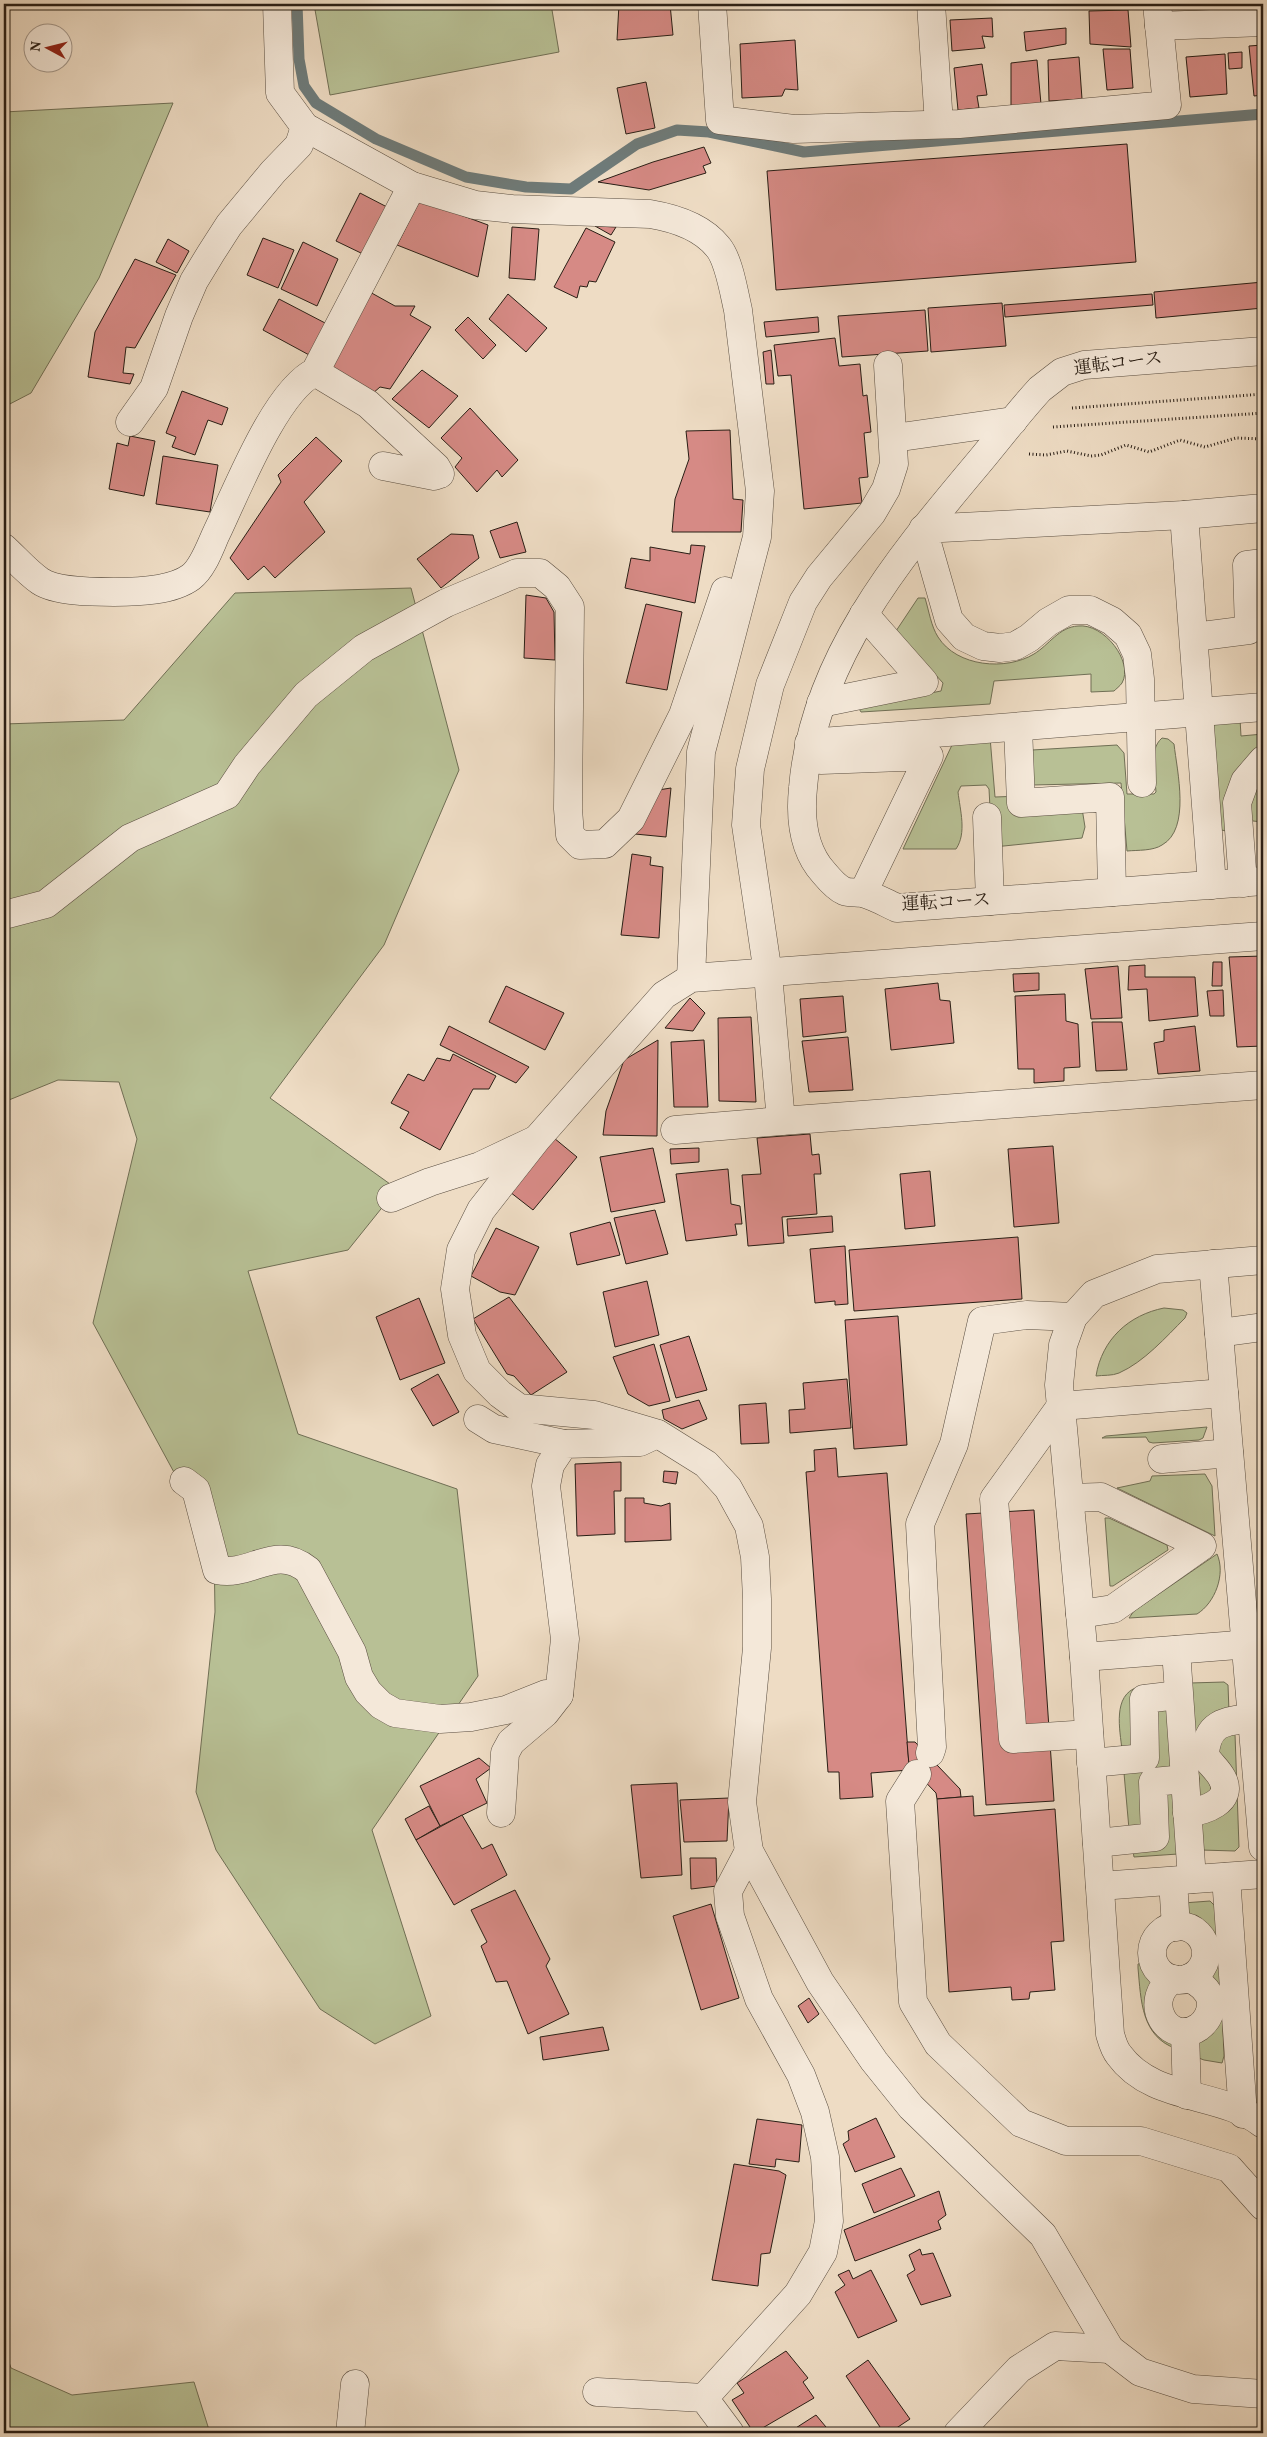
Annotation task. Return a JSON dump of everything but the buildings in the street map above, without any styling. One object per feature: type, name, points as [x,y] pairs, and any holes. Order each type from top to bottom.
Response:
[{"type":"street","points":[[277,4],[280,93],[305,127],[412,186],[475,205],[512,209],[650,214],[666,217],[683,222],[706,236],[720,248],[738,310],[759,484],[757,537],[701,752],[691,978]]},
{"type":"street","points":[[712,4],[720,120],[794,129],[939,124],[1167,105],[1158,15],[1263,22]]},
{"type":"street","points":[[931,4],[939,124]]},
{"type":"street","points":[[130,422],[154,388],[179,316],[194,281],[229,225],[273,172],[299,145],[305,127]]},
{"type":"street","points":[[4,548],[41,582],[74,590],[118,592],[146,590],[163,588],[192,577],[206,556],[266,430],[298,383],[315,372],[412,186]]},
{"type":"street","name":"運転コース","points":[[1253,882],[897,908],[863,893],[844,891],[823,872],[809,848],[801,821],[807,752],[821,703],[840,656],[864,614],[923,529],[1050,379],[1062,372],[1084,365],[1263,352]]},
{"type":"street","points":[[781,1121],[768,974],[746,825],[750,769],[770,686],[803,602],[819,577],[872,513],[886,489],[894,464],[894,438],[888,365]]},
{"type":"street","points":[[315,372],[368,404],[436,467],[440,474],[434,476],[383,466]]},
{"type":"street","points":[[894,438],[1013,422]]},
{"type":"street","points":[[1142,783],[1141,717],[1137,654],[1128,635],[1112,621],[1090,610],[1069,610],[1048,622],[1029,638],[1015,646],[1000,648],[983,646],[964,637],[948,620],[923,529],[1184,515],[1263,508]]},
{"type":"street","points":[[1184,515],[1212,885]]},
{"type":"street","points":[[1194,636],[1249,630],[1247,565],[1263,563]]},
{"type":"street","points":[[4,915],[46,904],[130,838],[227,795],[247,765],[306,695],[364,648],[446,603],[517,573],[540,573],[557,587],[570,607],[568,810],[570,835],[580,845],[605,844],[632,819],[683,715],[728,584],[745,581]]},
{"type":"street","points":[[821,703],[924,682],[864,614]]},
{"type":"street","points":[[807,752],[1018,727],[1263,707]]},
{"type":"street","points":[[1018,727],[1021,803],[1110,796],[1112,892]]},
{"type":"street","points":[[807,752],[929,756],[863,893]]},
{"type":"street","points":[[1253,882],[1237,803],[1245,781],[1263,760]]},
{"type":"street","points":[[987,817],[990,901]]},
{"type":"street","points":[[1263,936],[768,974],[691,978],[664,995],[536,1140],[481,1210],[461,1250],[455,1289],[462,1335],[477,1370],[500,1394],[519,1408],[594,1416],[658,1434],[706,1464],[728,1488],[749,1526],[755,1557],[758,1648],[742,1802],[748,1851],[820,1982],[874,2061],[911,2107],[1043,2234],[1110,2349],[1140,2372],[1193,2389],[1263,2394]]},
{"type":"street","points":[[675,1130],[1263,1085]]},
{"type":"street","points":[[390,1198],[430,1182],[480,1166],[536,1140]]},
{"type":"street","points":[[1253,2119],[1227,2106],[1162,2087],[1143,2076],[1128,2067],[1117,2054],[1110,2034],[1084,1657],[1059,1385],[1064,1345],[1073,1317],[1094,1294],[1157,1269],[1263,1260]]},
{"type":"street","points":[[1213,1264],[1229,1453],[1252,1585],[1255,1710],[1263,1847]]},
{"type":"street","points":[[1073,1317],[1028,1314],[982,1321],[954,1444],[920,1524],[932,1747],[900,1801],[913,2002],[938,2044],[1021,2123],[1066,2141],[1141,2141],[1229,2168],[1263,2206]]},
{"type":"street","points":[[1219,1333],[1263,1327]]},
{"type":"street","points":[[1089,1734],[1013,1739],[994,1500],[1061,1406],[1224,1393]]},
{"type":"street","points":[[478,1419],[494,1429],[564,1444],[640,1442],[658,1434]]},
{"type":"street","points":[[501,1813],[505,1753],[518,1735],[545,1714],[558,1695],[565,1639],[546,1486],[550,1465],[564,1444]]},
{"type":"street","points":[[1162,1459],[1229,1453]]},
{"type":"street","points":[[184,1481],[196,1490],[217,1570],[230,1572],[284,1558],[308,1570],[352,1652],[359,1677],[368,1692],[381,1705],[395,1713],[440,1719],[471,1717],[506,1710],[546,1694],[558,1695]]},
{"type":"street","points":[[1070,1498],[1101,1497],[1202,1546],[1113,1609],[1080,1614]]},
{"type":"street","points":[[1084,1657],[1254,1644]]},
{"type":"street","points":[[1176,1650],[1187,1813],[1176,1927]]},
{"type":"street","points":[[1091,1763],[1145,1758],[1144,1699],[1178,1695]]},
{"type":"street","points":[[1187,1813],[1206,1810],[1214,1806],[1224,1792],[1223,1779],[1205,1756],[1206,1742],[1213,1729],[1220,1723],[1255,1710]]},
{"type":"street","points":[[1097,1842],[1155,1837],[1153,1782],[1185,1779]]},
{"type":"street","points":[[704,2398],[798,2294],[822,2252],[829,2221],[825,2157],[815,2112],[801,2075],[759,1999],[730,1916],[728,1891],[748,1851]]},
{"type":"street","points":[[1100,1886],[1263,1874]]},
{"type":"street","points":[[1226,1877],[1253,2119]]},
{"type":"street","points":[[1176,1927],[1165,1930],[1158,1936],[1152,1952],[1156,1968],[1167,1978],[1181,1979],[1203,1986],[1208,1993],[1210,2010],[1203,2024],[1196,2029],[1184,2032],[1171,2028],[1159,2014],[1159,1997],[1167,1983],[1181,1979],[1202,1968],[1206,1950],[1203,1942],[1191,1929],[1176,1927]]},
{"type":"street","points":[[1184,2032],[1187,2095]]},
{"type":"street","points":[[958,2433],[1019,2368],[1055,2346],[1110,2349]]},
{"type":"street","points":[[350,2433],[355,2384]]},
{"type":"street","points":[[597,2392],[704,2398]]},
{"type":"street","points":[[704,2398],[730,2433]]},
{"type":"path","points":[[1013,422],[1263,394]]},
{"type":"path","points":[[1013,422],[1263,413]]},
{"type":"path","points":[[984,457],[1068,451],[1090,456],[1101,455],[1126,445],[1150,452],[1180,440],[1205,447],[1236,438],[1263,439]]},
{"type":"green space","points":[[314,4],[551,4],[559,52],[330,95]]},
{"type":"green space","points":[[173,103],[99,278],[31,393],[4,407],[4,112]]},
{"type":"green space","points":[[411,588],[459,770],[384,945],[270,1098],[397,1189],[348,1250],[248,1271],[298,1434],[457,1489],[478,1676],[372,1830],[431,2016],[375,2044],[320,2009],[216,1850],[196,1792],[215,1612],[214,1546],[93,1323],[137,1139],[119,1082],[58,1080],[4,1102],[4,724],[124,720],[235,593]]},
{"type":"green space","points":[[918,598],[925,598],[934,628],[946,647],[957,655],[983,663],[1010,663],[1023,659],[1034,654],[1060,633],[1071,627],[1088,627],[1098,631],[1107,637],[1120,655],[1125,674],[1122,683],[1114,691],[1091,692],[1091,674],[994,681],[990,704],[861,712],[858,707],[941,691],[943,683],[896,631]]},
{"type":"green space","points":[[1240,719],[1241,736],[1263,734],[1263,753],[1226,831],[1217,829],[1210,724]]},
{"type":"green space","points":[[990,737],[995,797],[1077,794],[1080,796],[1085,827],[1082,838],[994,847],[992,846],[989,789],[986,785],[961,786],[958,792],[962,829],[956,849],[903,849],[952,745]]},
{"type":"green space","points":[[1162,738],[1168,739],[1174,744],[1180,799],[1177,826],[1171,837],[1158,847],[1127,851],[1121,783],[1032,785],[1032,750],[1117,745],[1124,753],[1127,794],[1154,794],[1156,792],[1154,771],[1155,749]]},
{"type":"green space","points":[[1263,777],[1263,822],[1253,821],[1249,809],[1250,798]]},
{"type":"green space","points":[[1164,1308],[1183,1310],[1187,1313],[1185,1318],[1146,1356],[1116,1374],[1096,1376],[1104,1351],[1119,1331],[1139,1316]]},
{"type":"green space","points":[[1207,1427],[1203,1438],[1199,1440],[1153,1443],[1149,1442],[1146,1437],[1102,1438],[1106,1436]]},
{"type":"green space","points":[[1205,1474],[1212,1486],[1215,1536],[1117,1488],[1150,1481],[1152,1476]]},
{"type":"green space","points":[[1105,1518],[1109,1518],[1167,1545],[1168,1550],[1113,1586],[1110,1586]]},
{"type":"green space","points":[[1217,1554],[1220,1570],[1217,1587],[1209,1603],[1197,1614],[1129,1618],[1134,1611]]},
{"type":"green space","points":[[1224,1682],[1228,1685],[1229,1712],[1204,1770],[1213,1792],[1199,1802],[1190,1683]]},
{"type":"green space","points":[[1161,1684],[1137,1752],[1122,1750],[1119,1723],[1124,1697],[1130,1691],[1140,1686]]},
{"type":"green space","points":[[1161,1708],[1169,1711],[1172,1771],[1143,1830],[1129,1829],[1124,1773],[1151,1711]]},
{"type":"green space","points":[[1235,1734],[1239,1847],[1235,1851],[1201,1850],[1199,1823],[1202,1821],[1219,1758],[1217,1737]]},
{"type":"green space","points":[[1172,1789],[1178,1854],[1134,1857],[1133,1851],[1159,1794]]},
{"type":"green space","points":[[1210,1901],[1218,1909],[1224,2056],[1222,2063],[1196,2057],[1206,1975],[1212,1956],[1212,1948],[1210,1941],[1201,1929],[1183,1920],[1183,1903]]},
{"type":"green space","points":[[1144,1962],[1158,1980],[1167,2036],[1177,2049],[1156,2036],[1145,2016],[1138,1968],[1138,1964]]},
{"type":"green space","points":[[4,2348],[11,2368],[72,2395],[194,2382],[210,2433],[4,2433]]},
{"type":"waterway","points":[[297,4],[299,59],[304,86],[316,103],[376,139],[466,177],[526,187],[571,189],[637,144],[677,130],[709,132],[804,152],[1263,114]]}]
